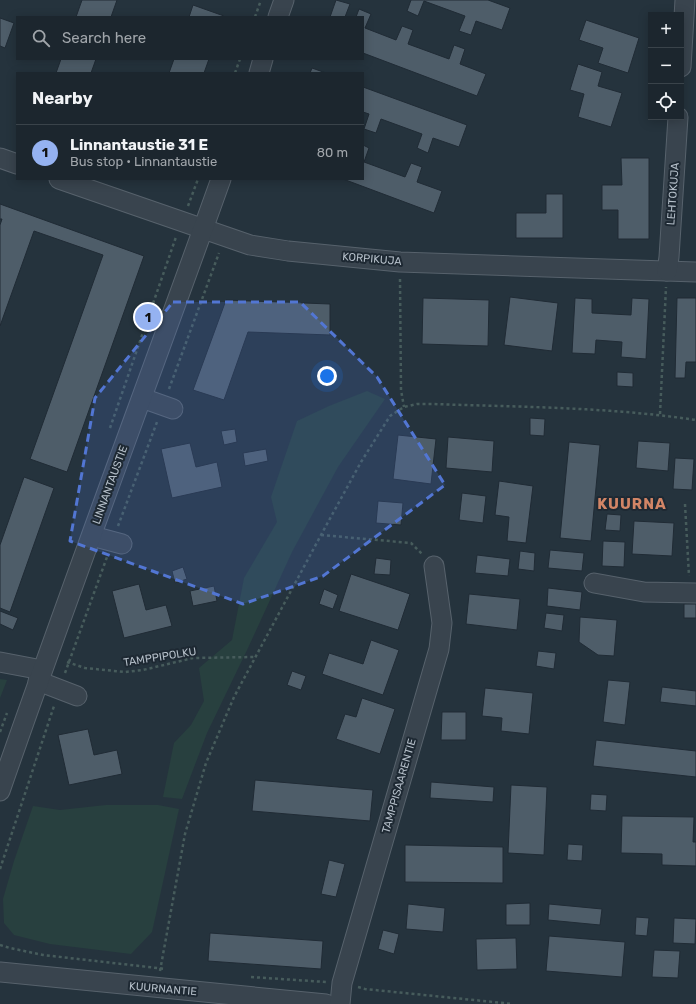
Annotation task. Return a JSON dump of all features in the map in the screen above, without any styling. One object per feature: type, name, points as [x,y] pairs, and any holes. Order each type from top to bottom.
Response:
[{"type":"street","points":[[278,16],[284,0]]},
{"type":"street","points":[[682,48],[685,0]]},
{"type":"street","points":[[258,72],[264,60]]},
{"type":"street","name":"LEHTOKUJA","points":[[667,271],[678,120]]},
{"type":"street","points":[[0,158],[16,164]]},
{"type":"street","name":"KORPIKUJA","points":[[62,180],[250,245],[314,254],[400,262],[696,272]]},
{"type":"street","name":"LINNANTAUSTIE","points":[[0,790],[40,675],[221,180]]},
{"type":"street","points":[[142,398],[168,407]]},
{"type":"street","points":[[92,536],[118,543]]},
{"type":"street","name":"TAMPPISAARENTIE","points":[[340,1004],[342,982],[439,649],[442,623],[434,566]]},
{"type":"street","points":[[594,583],[644,592],[693,593]]},
{"type":"street","points":[[0,662],[40,675],[59,689],[77,696]]},
{"type":"street","name":"KUURNANTIE","points":[[0,972],[326,1004]]},
{"type":"path","points":[[255,16],[261,0]]},
{"type":"path","points":[[236,72],[240,60]]},
{"type":"path","points":[[109,431],[181,222],[198,180]]},
{"type":"path","points":[[400,262],[401,390],[404,407]]},
{"type":"path","points":[[0,869],[59,689],[118,543],[168,407],[215,263]]},
{"type":"path","points":[[660,414],[667,271]]},
{"type":"path","points":[[158,988],[160,968],[185,834],[204,770],[234,697],[255,657],[361,462],[390,416],[404,407],[417,404],[433,404],[660,414],[696,420]]},
{"type":"path","points":[[685,504],[693,593]]},
{"type":"path","points":[[321,535],[411,543],[434,566]]},
{"type":"path","name":"TAMPPIPOLKU","points":[[69,662],[84,668],[125,672],[143,670],[193,658],[255,657]]},
{"type":"path","points":[[0,944],[10,948],[43,955],[168,969]]},
{"type":"path","points":[[249,977],[342,982],[365,989],[513,1004]]},
{"type":"highlighted area","points":[[173,302],[300,302],[377,377],[445,485],[323,576],[243,604],[70,541],[95,398]]},
{"type":"green space","points":[[367,391],[385,399],[338,467],[292,552],[207,733],[182,799],[163,797],[174,743],[191,725],[204,701],[199,668],[232,640],[244,578],[277,522],[271,497],[297,421]]},
{"type":"green space","points":[[0,679],[7,680],[0,698]]},
{"type":"green space","points":[[106,805],[158,805],[179,809],[152,932],[131,954],[50,944],[14,935],[4,923],[3,899],[33,806],[60,810]]},
{"type":"building","points":[[82,0],[117,0],[111,16],[76,16]]},
{"type":"building","points":[[336,0],[350,4],[345,16],[330,16]]},
{"type":"building","points":[[411,0],[488,0],[510,8],[502,30],[476,21],[471,35],[459,31],[465,16],[424,1],[418,16],[407,11]]},
{"type":"building","points":[[193,5],[224,16],[189,16]]},
{"type":"building","points":[[359,9],[371,14],[365,28],[396,40],[402,26],[413,30],[408,44],[449,59],[454,45],[465,49],[460,64],[486,74],[477,96],[364,53],[364,16],[356,16]]},
{"type":"building","points":[[0,18],[14,23],[5,48],[0,46]]},
{"type":"building","points":[[586,20],[639,38],[628,73],[598,63],[603,48],[579,40]]},
{"type":"building","points":[[61,60],[96,60],[91,72],[56,72]]},
{"type":"building","points":[[174,60],[209,60],[204,72],[169,72]]},
{"type":"building","points":[[578,64],[602,72],[598,86],[622,93],[611,127],[578,117],[584,94],[570,90]]},
{"type":"building","points":[[312,68],[323,72],[310,72]]},
{"type":"building","points":[[364,87],[467,125],[459,147],[433,138],[428,153],[417,148],[422,134],[381,119],[376,133],[364,129],[369,114],[364,112]]},
{"type":"building","points":[[364,146],[369,148],[364,162]]},
{"type":"building","points":[[621,158],[649,158],[649,239],[618,239],[618,210],[602,210],[602,185],[622,185]]},
{"type":"building","points":[[364,162],[405,177],[411,163],[422,167],[417,182],[442,191],[434,213],[346,180],[364,180]]},
{"type":"building","points":[[546,194],[563,194],[563,238],[516,238],[516,213],[546,213]]},
{"type":"building","points":[[0,204],[144,256],[67,472],[30,459],[103,255],[34,231],[0,326],[0,225],[2,219],[0,219]]},
{"type":"building","points":[[510,297],[558,303],[552,351],[504,345]]},
{"type":"building","points":[[423,298],[489,300],[488,346],[422,344]]},
{"type":"building","points":[[575,298],[592,299],[592,313],[631,315],[632,298],[649,299],[646,359],[621,357],[622,342],[596,340],[595,354],[572,353]]},
{"type":"building","points":[[677,298],[696,298],[696,362],[686,362],[685,378],[675,378]]},
{"type":"building","points":[[226,300],[330,304],[330,335],[248,332],[224,400],[193,390]]},
{"type":"building","points":[[617,372],[633,373],[633,387],[617,386]]},
{"type":"building","points":[[530,418],[545,419],[544,436],[530,435]]},
{"type":"building","points":[[235,429],[237,442],[224,445],[221,431]]},
{"type":"building","points":[[398,435],[436,439],[431,484],[393,479]]},
{"type":"building","points":[[448,437],[494,441],[492,472],[446,468]]},
{"type":"building","points":[[638,441],[670,443],[668,471],[636,468]]},
{"type":"building","points":[[569,442],[600,445],[591,541],[560,538]]},
{"type":"building","points":[[190,443],[196,467],[217,462],[222,487],[172,498],[161,449]]},
{"type":"building","points":[[266,449],[268,461],[245,466],[243,453]]},
{"type":"building","points":[[675,458],[694,459],[692,490],[673,489]]},
{"type":"building","points":[[24,477],[54,488],[10,612],[0,608],[0,545]]},
{"type":"building","points":[[499,481],[533,486],[526,543],[507,541],[509,517],[495,515]]},
{"type":"building","points":[[462,493],[486,496],[483,523],[459,520]]},
{"type":"building","points":[[378,501],[403,503],[401,525],[376,523]]},
{"type":"building","points":[[607,514],[621,515],[620,531],[605,530]]},
{"type":"building","points":[[634,521],[674,523],[672,556],[632,554]]},
{"type":"building","points":[[603,541],[625,542],[624,567],[602,566]]},
{"type":"building","points":[[550,550],[584,553],[582,571],[548,568]]},
{"type":"building","points":[[520,551],[535,553],[534,571],[518,569]]},
{"type":"building","points":[[477,555],[510,559],[508,576],[475,573]]},
{"type":"building","points":[[376,558],[391,560],[390,575],[374,574]]},
{"type":"building","points":[[183,567],[187,579],[175,583],[172,571]]},
{"type":"building","points":[[351,574],[410,594],[398,630],[339,611]]},
{"type":"building","points":[[139,584],[146,610],[166,605],[172,626],[124,638],[112,591]]},
{"type":"building","points":[[214,586],[217,601],[193,606],[190,591]]},
{"type":"building","points":[[548,588],[582,592],[580,610],[547,606]]},
{"type":"building","points":[[324,589],[338,595],[333,609],[319,604]]},
{"type":"building","points":[[469,594],[520,599],[517,630],[466,624]]},
{"type":"building","points":[[684,604],[696,604],[696,618],[684,618]]},
{"type":"building","points":[[0,611],[18,618],[13,630],[0,624]]},
{"type":"building","points":[[546,613],[564,615],[562,631],[544,628]]},
{"type":"building","points":[[580,617],[617,620],[614,656],[598,655],[579,642]]},
{"type":"building","points":[[371,640],[399,650],[383,695],[322,674],[329,653],[363,664]]},
{"type":"building","points":[[538,651],[556,653],[554,669],[536,666]]},
{"type":"building","points":[[292,671],[306,676],[301,690],[287,685]]},
{"type":"building","points":[[608,680],[630,682],[625,725],[603,722]]},
{"type":"building","points":[[662,687],[696,691],[696,706],[660,702]]},
{"type":"building","points":[[485,688],[533,693],[529,734],[501,731],[502,718],[482,716]]},
{"type":"building","points":[[362,698],[395,709],[380,754],[336,739],[345,714],[356,717]]},
{"type":"building","points":[[442,712],[466,712],[466,740],[441,740]]},
{"type":"building","points":[[88,729],[94,755],[117,750],[122,774],[69,785],[58,735]]},
{"type":"building","points":[[596,740],[696,751],[696,777],[593,766]]},
{"type":"building","points":[[255,780],[373,790],[370,821],[252,811]]},
{"type":"building","points":[[431,782],[494,787],[493,802],[430,798]]},
{"type":"building","points":[[511,785],[547,787],[544,855],[508,853]]},
{"type":"building","points":[[591,794],[607,795],[606,811],[590,810]]},
{"type":"building","points":[[622,816],[694,817],[693,842],[696,842],[696,866],[662,865],[662,854],[621,853]]},
{"type":"building","points":[[568,844],[583,845],[582,861],[567,860]]},
{"type":"building","points":[[405,845],[503,847],[503,883],[405,882]]},
{"type":"building","points":[[329,860],[345,864],[336,897],[321,894]]},
{"type":"building","points":[[530,903],[530,925],[506,925],[506,904]]},
{"type":"building","points":[[408,904],[445,908],[443,932],[406,929]]},
{"type":"building","points":[[549,904],[602,909],[600,925],[548,920]]},
{"type":"building","points":[[636,917],[649,918],[647,936],[635,935]]},
{"type":"building","points":[[674,918],[696,919],[695,944],[673,943]]},
{"type":"building","points":[[383,930],[399,934],[394,954],[378,949]]},
{"type":"building","points":[[210,933],[323,941],[321,969],[208,961]]},
{"type":"building","points":[[549,936],[625,942],[622,977],[546,971]]},
{"type":"building","points":[[516,938],[517,969],[477,970],[476,939]]},
{"type":"building","points":[[654,950],[680,951],[678,978],[652,977]]},
{"type":"place","name":"Linnantaustie 31 E","points":[[148,317]]},
{"type":"district","name":"KUURNA","points":[[632,504]]}]
